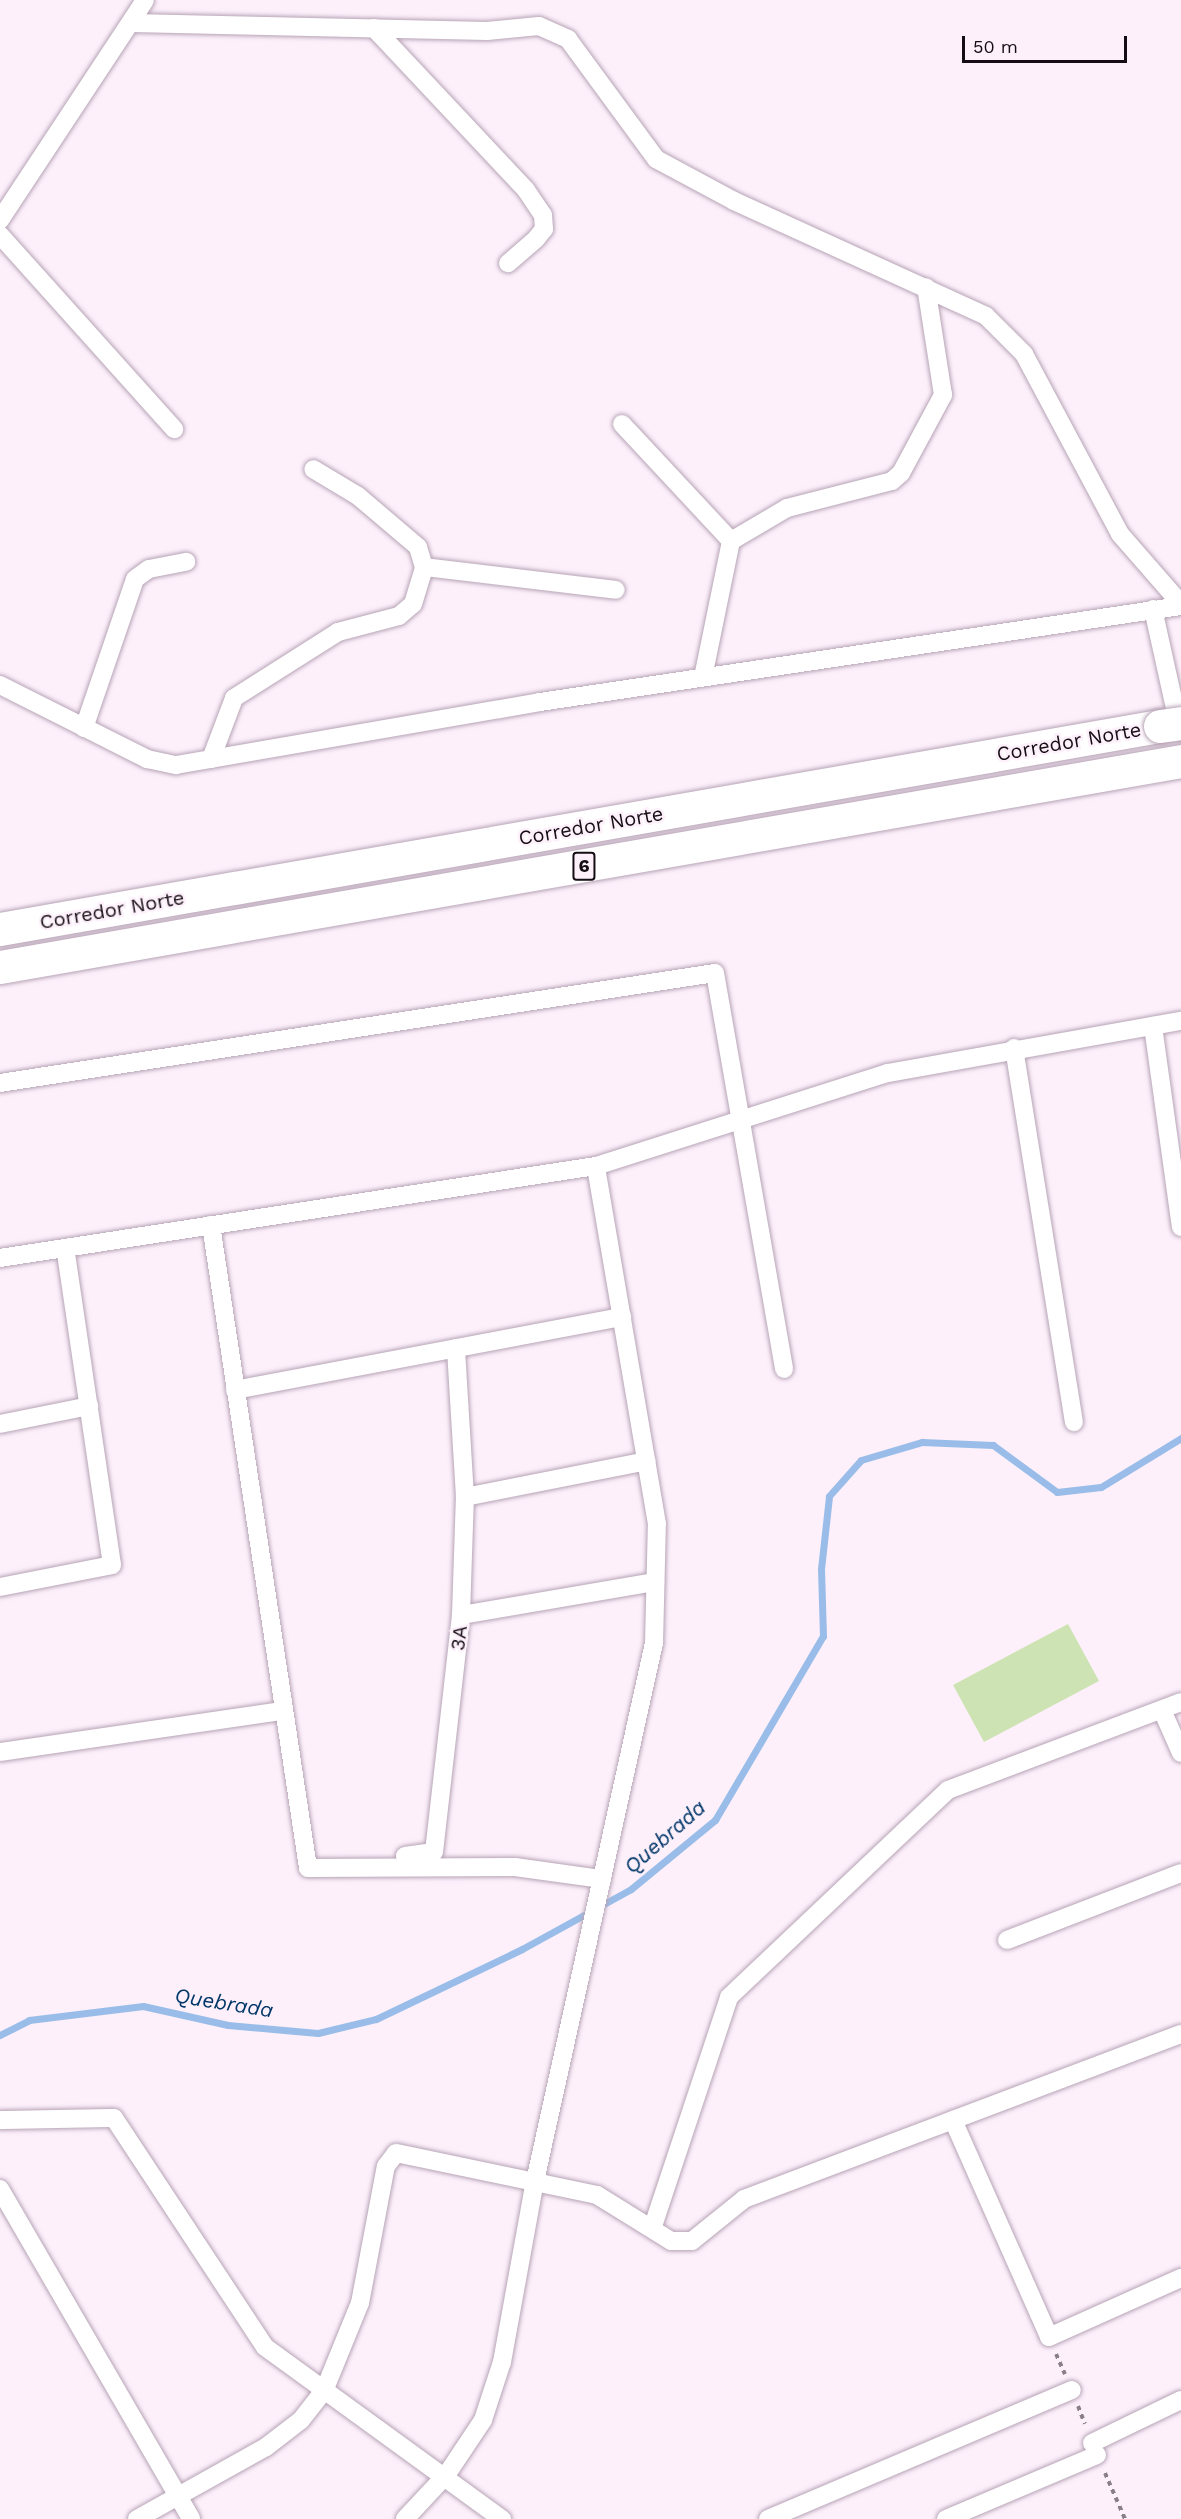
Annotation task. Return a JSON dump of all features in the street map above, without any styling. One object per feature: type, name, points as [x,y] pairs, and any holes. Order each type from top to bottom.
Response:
[{"type":"highway","name":"Corredor Norte","points":[[0,929],[1174,742]]},
{"type":"highway","name":"Corredor Norte","points":[[0,967],[1174,742]]},
{"type":"street","points":[[0,220],[132,23],[145,0]]},
{"type":"street","points":[[132,23],[374,28],[539,26],[568,39],[656,159],[734,201],[986,316],[1024,354],[1120,534],[1181,605]]},
{"type":"street","points":[[374,28],[526,190],[543,216],[540,234],[508,262]]},
{"type":"street","points":[[0,235],[174,429]]},
{"type":"street","points":[[703,677],[731,541],[787,508],[892,481],[901,473],[943,395],[926,287]]},
{"type":"street","points":[[622,424],[731,541]]},
{"type":"street","points":[[211,759],[234,698],[338,632],[407,612],[424,567],[418,547],[379,512],[313,469]]},
{"type":"street","points":[[84,728],[135,579],[149,569],[186,562]]},
{"type":"street","points":[[424,567],[616,590]]},
{"type":"street","points":[[0,685],[147,759],[176,765],[703,677],[1181,605]]},
{"type":"street","points":[[1153,609],[1174,742]]},
{"type":"street","points":[[0,1083],[715,973],[784,1369]]},
{"type":"street","points":[[0,1258],[596,1166],[740,1120],[826,1088],[1014,1048],[1181,1021]]},
{"type":"street","points":[[1153,1026],[1181,1227]]},
{"type":"street","points":[[1014,1048],[1074,1422]]},
{"type":"street","points":[[405,2519],[447,2474],[483,2420],[502,2362],[535,2181],[654,1643],[657,1524],[596,1166]]},
{"type":"street","points":[[211,1225],[282,1711],[308,1868],[515,1867],[601,1884]]},
{"type":"street","points":[[0,1587],[112,1565],[65,1248]]},
{"type":"street","points":[[235,1390],[622,1317]]},
{"type":"street","name":"3A","points":[[360,1867],[375,1860],[434,1852],[462,1615],[465,1497],[456,1348]]},
{"type":"street","points":[[0,1424],[89,1406]]},
{"type":"street","points":[[465,1497],[646,1461]]},
{"type":"street","points":[[462,1615],[655,1582]]},
{"type":"street","points":[[653,2226],[729,1997],[948,1790],[1181,1702]]},
{"type":"street","points":[[1162,1710],[1181,1753]]},
{"type":"street","points":[[0,1752],[282,1711]]},
{"type":"street","points":[[1007,1940],[1181,1873]]},
{"type":"street","points":[[137,2519],[266,2447],[301,2420],[324,2391],[360,2303],[390,2157],[396,2154],[597,2195],[653,2226],[671,2241],[692,2241],[744,2199],[1181,2034]]},
{"type":"street","points":[[0,2120],[114,2118],[265,2347],[324,2391],[447,2474],[502,2519]]},
{"type":"street","points":[[953,2120],[1049,2337],[1181,2278]]},
{"type":"street","points":[[0,2189],[191,2519]]},
{"type":"street","points":[[768,2519],[1072,2390]]},
{"type":"street","points":[[946,2519],[1095,2449],[1181,2400]]},
{"type":"green space","points":[[1068,1624],[1099,1681],[984,1742],[953,1685]]},
{"type":"waterway","name":"Quebrada","points":[[0,2035],[29,2020],[143,2006],[228,2025],[318,2033],[376,2019],[522,1949],[631,1889],[715,1820],[823,1636],[821,1569],[829,1496],[861,1460],[922,1442],[993,1445],[1057,1492],[1101,1487],[1181,1438]]}]
